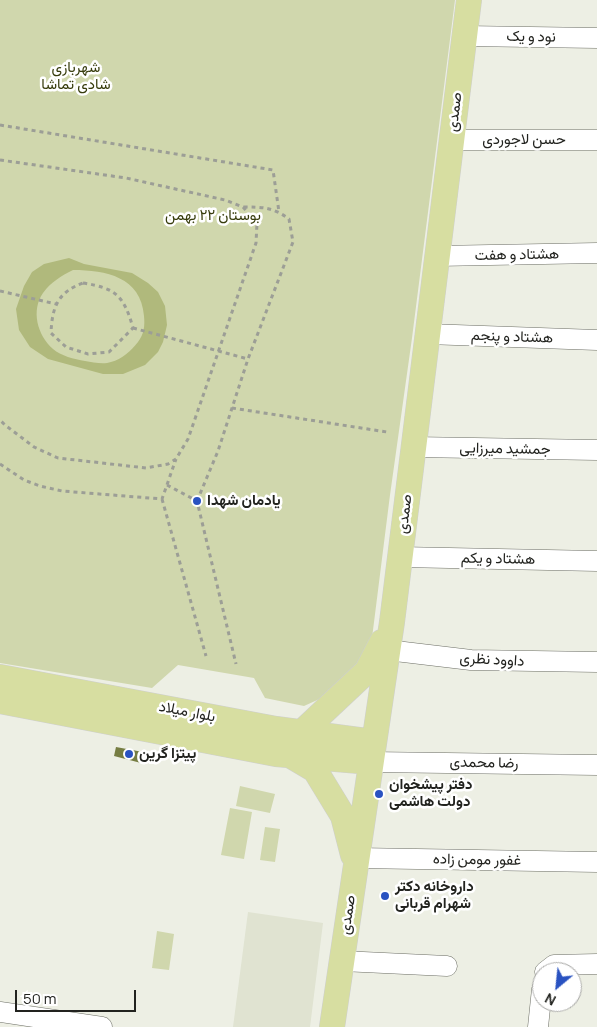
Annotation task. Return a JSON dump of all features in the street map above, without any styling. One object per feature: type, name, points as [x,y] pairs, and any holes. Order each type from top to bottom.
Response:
[{"type":"main road","name":"صمدی","points":[[332,1027],[392,622],[469,0]]},
{"type":"main road","points":[[302,732],[367,671],[392,622]]},
{"type":"main road","name":"بلوار میلاد","points":[[0,677],[31,695],[293,757],[372,752]]},
{"type":"main road","name":"بلوار میلاد","points":[[0,702],[31,695],[302,732],[372,752]]},
{"type":"main road","points":[[293,757],[315,770],[343,816],[356,862]]},
{"type":"street","name":"نود و یک","points":[[465,36],[597,38]]},
{"type":"street","name":"حسن لاجوردی","points":[[452,140],[597,140]]},
{"type":"street","name":"هشتاد و هفت","points":[[437,256],[597,253]]},
{"type":"street","name":"هشتاد و پنجم","points":[[428,334],[597,340]]},
{"type":"street","name":"جمشید میرزایی","points":[[414,447],[597,450]]},
{"type":"street","name":"هشتاد و یکم","points":[[400,557],[597,561]]},
{"type":"street","name":"داوود نظری","points":[[388,650],[471,660],[597,662]]},
{"type":"street","name":"رضا محمدی","points":[[372,752],[597,765]]},
{"type":"street","name":"غفور مومن زاده","points":[[356,862],[597,862]]},
{"type":"street","points":[[342,961],[448,966]]},
{"type":"street","points":[[582,964],[597,964]]},
{"type":"street","points":[[0,1012],[102,1027]]},
{"type":"street","points":[[538,1027],[540,1012]]},
{"type":"path","points":[[0,125],[273,170],[279,212]]},
{"type":"path","points":[[0,160],[126,178],[225,200],[243,207],[264,207],[279,212],[289,219],[293,242],[248,359],[218,451],[197,501],[236,664]]},
{"type":"path","points":[[206,656],[162,499],[176,459],[188,439],[256,243],[257,223],[243,207]]},
{"type":"path","points":[[83,283],[100,286],[118,295],[128,310],[133,328],[109,352],[88,354],[66,347],[51,333],[52,314],[56,304],[70,288],[83,283]]},
{"type":"path","points":[[0,291],[56,304]]},
{"type":"path","points":[[133,328],[248,359]]},
{"type":"path","points":[[232,408],[387,432]]},
{"type":"path","points":[[0,420],[5,426],[34,447],[58,458],[146,468],[168,464],[176,459]]},
{"type":"path","points":[[0,464],[24,480],[62,491],[162,499]]},
{"type":"path","points":[[167,485],[197,501]]},
{"type":"shaded area","points":[[69,258],[84,264],[132,273],[148,283],[158,292],[165,306],[167,325],[163,342],[158,352],[145,365],[123,374],[103,374],[48,359],[30,347],[19,330],[16,309],[24,286],[32,272],[44,264]],"holes":[[[73,270],[85,270],[120,278],[136,292],[141,303],[144,323],[140,339],[126,354],[108,363],[81,360],[60,354],[47,343],[38,322],[37,307],[46,289],[56,280]]]},
{"type":"shaded area","points":[[248,912],[323,923],[310,1027],[233,1027]]},
{"type":"green space","name":"بوستان ۲۲ بهمن","points":[[0,0],[455,0],[371,646],[335,692],[304,706],[265,698],[254,678],[178,665],[152,688],[0,663]]},
{"type":"green space","points":[[240,786],[275,794],[270,813],[236,806]]},
{"type":"green space","points":[[230,808],[252,812],[244,859],[221,855]]},
{"type":"green space","points":[[265,827],[280,829],[275,862],[260,860]]},
{"type":"green space","points":[[157,931],[174,934],[169,970],[152,968]]},
{"type":"building","name":"پیتزا گرین","points":[[116,747],[143,752],[141,763],[114,756]]},
{"type":"place","name":"یادمان شهدا","points":[[197,501]]},
{"type":"place","name":"پیتزا گرین","points":[[129,754]]},
{"type":"place","name":"دفتر پیشخوان دولت هاشمی","points":[[379,794]]},
{"type":"place","name":"داروخانه دکتر شهرام قربانی","points":[[385,896]]},
{"type":"park label","name":"شهربازی شادی تماشا","points":[[76,76]]}]
